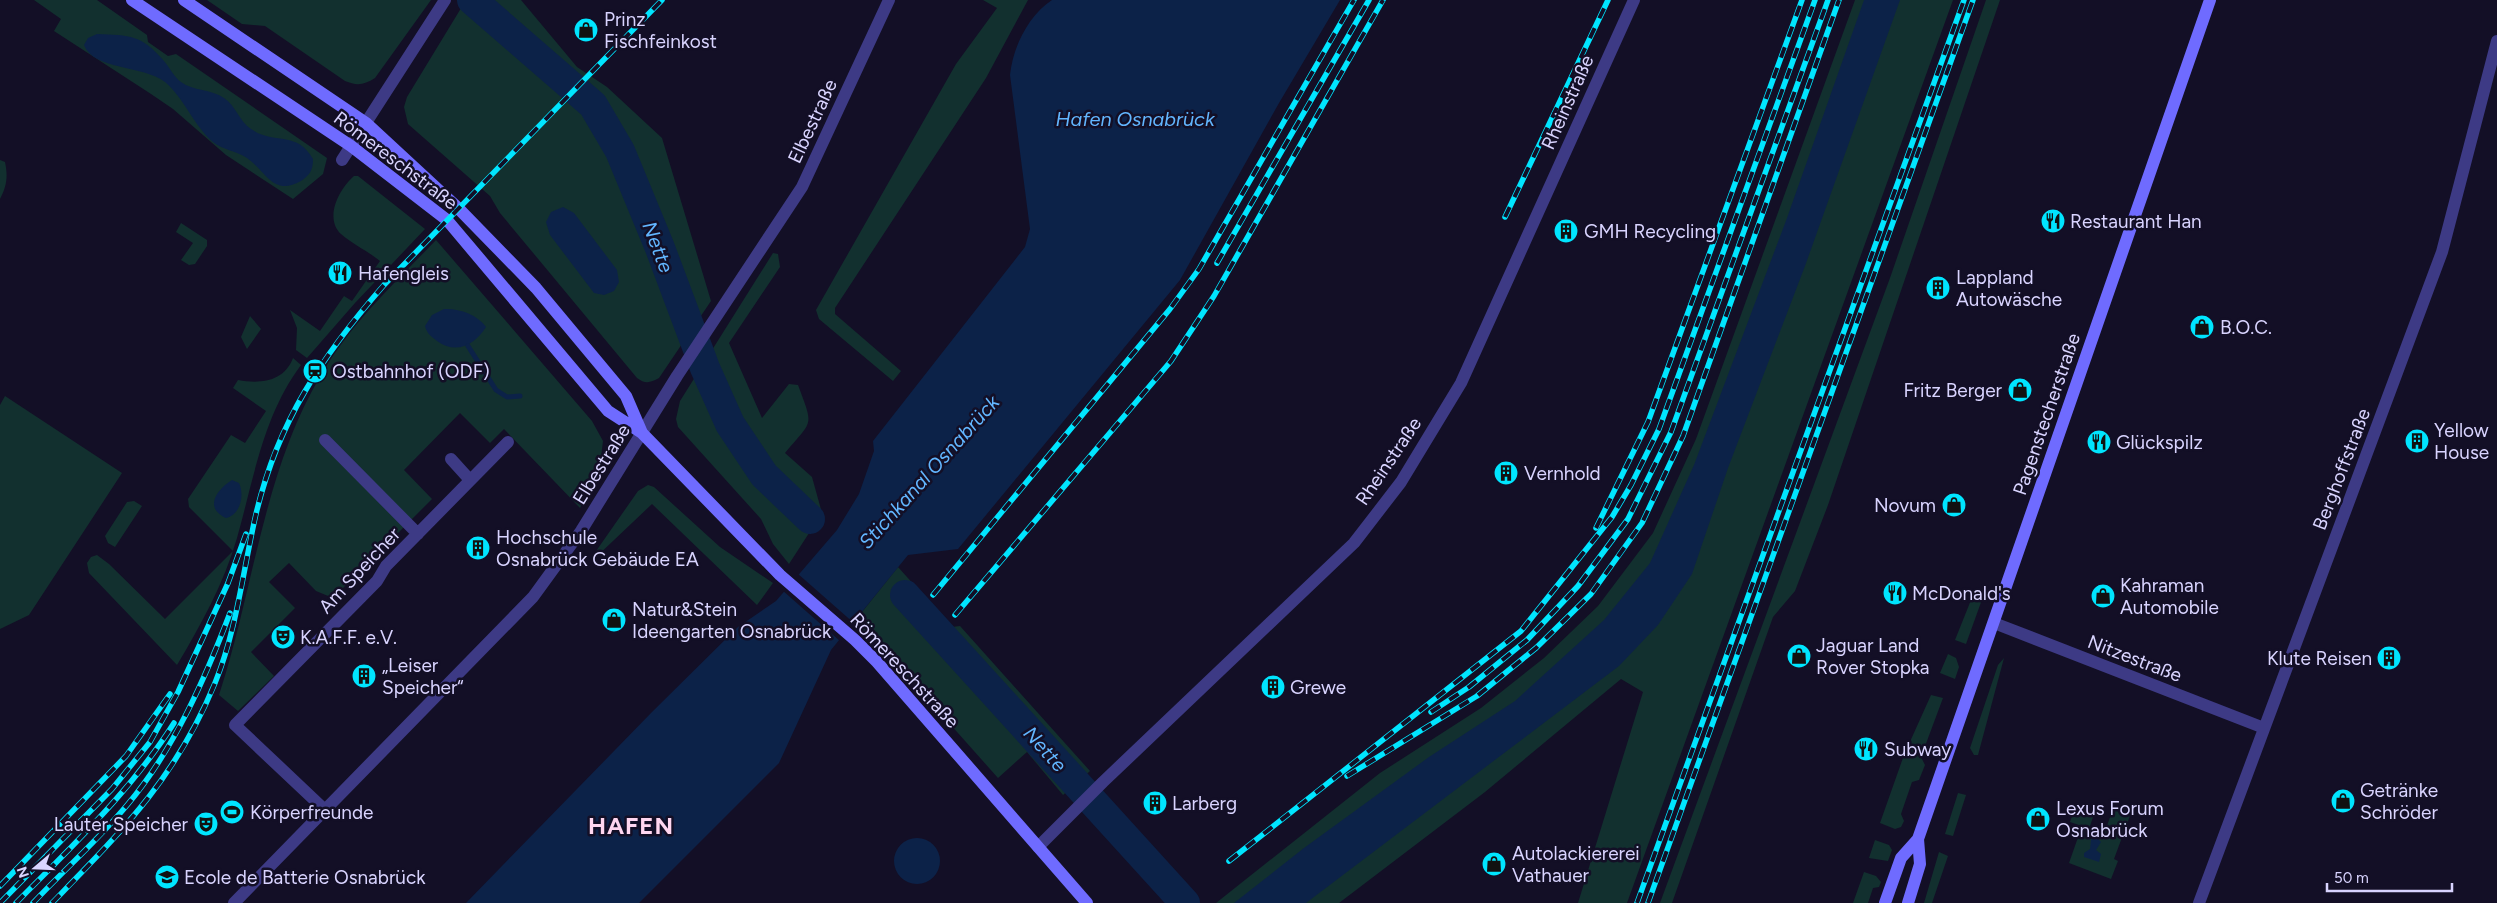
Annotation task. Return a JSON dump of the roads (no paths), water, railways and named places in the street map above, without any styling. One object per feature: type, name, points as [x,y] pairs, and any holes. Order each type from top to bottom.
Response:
[{"type":"main road","name":"Römereschstraße","points":[[132,0],[351,146],[447,220],[608,412],[642,433],[780,574],[855,640],[877,662],[1087,903]]},
{"type":"main road","name":"Römereschstraße","points":[[184,0],[366,123],[459,209],[536,288],[626,396],[642,433]]},
{"type":"main road","name":"Pagenstecherstraße","points":[[1886,903],[1901,858],[1918,839],[2210,0]]},
{"type":"main road","name":"Pagenstecherstraße","points":[[1908,903],[1920,864],[1918,839]]},
{"type":"street","points":[[342,160],[445,0]]},
{"type":"street","name":"Elbestraße","points":[[234,903],[533,597],[581,531],[677,376],[802,187],[889,0]]},
{"type":"street","name":"Rheinstraße","points":[[1038,847],[1103,782],[1354,543],[1401,482],[1461,383],[1634,0]]},
{"type":"street","name":"Berghoffstraße","points":[[2199,903],[2442,252],[2497,41]]},
{"type":"street","points":[[325,440],[418,534]]},
{"type":"street","name":"Am Speicher","points":[[325,810],[235,725],[377,581],[386,566],[508,442]]},
{"type":"street","points":[[451,459],[470,480]]},
{"type":"street","name":"Nitzestraße","points":[[1994,623],[2264,728]]},
{"type":"water","name":"Hafen Osnabrück","points":[[1052,0],[1340,0],[1279,103],[1180,280],[958,549],[908,555],[831,650],[779,763],[639,903],[466,903],[652,712],[738,627],[776,601],[837,530],[859,494],[874,451],[873,441],[1025,247],[1030,229],[1010,75],[1014,54],[1023,33],[1043,7]]},
{"type":"water","points":[[1864,0],[1900,0],[1805,266],[1728,468],[1692,574],[1658,625],[1619,666],[1306,903],[1234,903],[1304,848],[1429,757],[1515,701],[1604,620],[1650,563],[1694,465],[1787,218]]},
{"type":"water","points":[[97,34],[127,36],[142,41],[156,52],[176,78],[186,85],[224,98],[251,129],[260,134],[300,144],[313,159],[307,177],[291,185],[283,186],[277,184],[247,158],[213,142],[165,82],[156,77],[97,59],[89,53],[84,45],[88,38]]},
{"type":"water","points":[[563,207],[574,213],[617,270],[619,282],[614,291],[604,295],[594,293],[550,235],[546,222],[551,212]]},
{"type":"water","points":[[444,309],[472,315],[486,327],[476,339],[464,346],[451,347],[444,345],[430,335],[425,326],[432,315]]},
{"type":"water","points":[[232,480],[239,483],[241,499],[235,513],[226,518],[219,514],[214,504],[217,494]]},
{"type":"water","points":[[913,838],[921,838],[930,842],[936,848],[940,861],[936,874],[930,880],[921,884],[913,884],[904,880],[898,874],[894,865],[894,857],[898,848],[904,842]]},
{"type":"water","points":[[2093,838],[2097,838],[2101,842],[2096,850],[2101,854],[2099,862],[2084,857],[2084,853],[2090,849]]},
{"type":"waterway","name":"Nette","points":[[472,0],[593,105],[620,151],[660,248],[705,368],[730,424],[764,475],[810,519]]},
{"type":"waterway","points":[[468,346],[496,390],[507,397],[520,396]]},
{"type":"waterway","name":"Nette","points":[[905,595],[1185,903]]},
{"type":"railway","points":[[52,903],[102,852],[145,802],[165,775],[200,717],[223,663],[229,642],[265,480],[290,419],[322,364],[384,285],[662,0]]},
{"type":"railway","points":[[933,595],[1170,309],[1199,269],[1354,0]]},
{"type":"railway","points":[[1217,263],[1369,0]]},
{"type":"railway","points":[[955,615],[1171,361],[1214,296],[1383,0]]},
{"type":"railway","points":[[1505,217],[1608,0]]},
{"type":"railway","points":[[1596,528],[1648,422],[1802,0]]},
{"type":"railway","points":[[1229,861],[1521,631],[1612,517],[1631,485],[1659,429],[1815,0]]},
{"type":"railway","points":[[1431,712],[1469,687],[1527,640],[1578,586],[1628,519],[1671,432],[1828,0]]},
{"type":"railway","points":[[1347,776],[1477,696],[1536,648],[1591,594],[1642,523],[1683,436],[1839,0]]},
{"type":"railway","points":[[1637,903],[1964,0]]},
{"type":"railway","points":[[1648,903],[1973,0]]},
{"type":"railway","points":[[0,903],[112,789],[150,742],[178,692],[228,583],[246,534]]},
{"type":"railway","points":[[33,903],[105,830],[145,783],[187,713],[230,613]]},
{"type":"railway","points":[[0,886],[126,756],[170,694]]},
{"type":"railway","points":[[16,903],[120,795],[174,723]]},
{"type":"place","name":"Prinz Fischfeinkost","points":[[586,30]]},
{"type":"place","name":"Restaurant Han","points":[[2053,221]]},
{"type":"place","name":"GMH Recycling","points":[[1566,231]]},
{"type":"place","name":"Hafengleis","points":[[340,273]]},
{"type":"place","name":"Lappland Autowäsche","points":[[1938,288]]},
{"type":"place","name":"B.O.C.","points":[[2202,327]]},
{"type":"place","name":"Ostbahnhof (ODF)","points":[[315,371]]},
{"type":"place","name":"Fritz Berger","points":[[2020,390]]},
{"type":"place","name":"Yellow House","points":[[2417,441]]},
{"type":"place","name":"Glückspilz","points":[[2099,442]]},
{"type":"place","name":"Vernhold","points":[[1506,473]]},
{"type":"place","name":"Novum","points":[[1954,505]]},
{"type":"place","name":"Hochschule Osnabrück Gebäude EA","points":[[478,548]]},
{"type":"place","name":"McDonald's","points":[[1895,593]]},
{"type":"place","name":"Kahraman Automobile","points":[[2103,596]]},
{"type":"place","name":"Natur&Stein Ideengarten Osnabrück","points":[[614,620]]},
{"type":"place","name":"K.A.F.F. e.V.","points":[[283,637]]},
{"type":"place","name":"Jaguar Land Rover Stopka","points":[[1799,656]]},
{"type":"place","name":"Klute Reisen","points":[[2389,658]]},
{"type":"place","name":"„Leiser Speicher“","points":[[364,676]]},
{"type":"place","name":"Grewe","points":[[1273,687]]},
{"type":"place","name":"Subway","points":[[1866,749]]},
{"type":"place","name":"Getränke Schröder","points":[[2343,801]]},
{"type":"place","name":"Larberg","points":[[1155,803]]},
{"type":"place","name":"Körperfreunde","points":[[232,812]]},
{"type":"place","name":"Lexus Forum Osnabrück","points":[[2038,819]]},
{"type":"place","name":"Lauter Speicher","points":[[206,824]]},
{"type":"place","name":"Autolackiererei Vathauer","points":[[1494,864]]},
{"type":"place","name":"Ecole de Batterie Osnabrück","points":[[167,877]]},
{"type":"district","name":"HAFEN","points":[[631,826]]},
{"type":"water label","name":"Stichkanal Osnabrück","points":[[929,472]]}]
